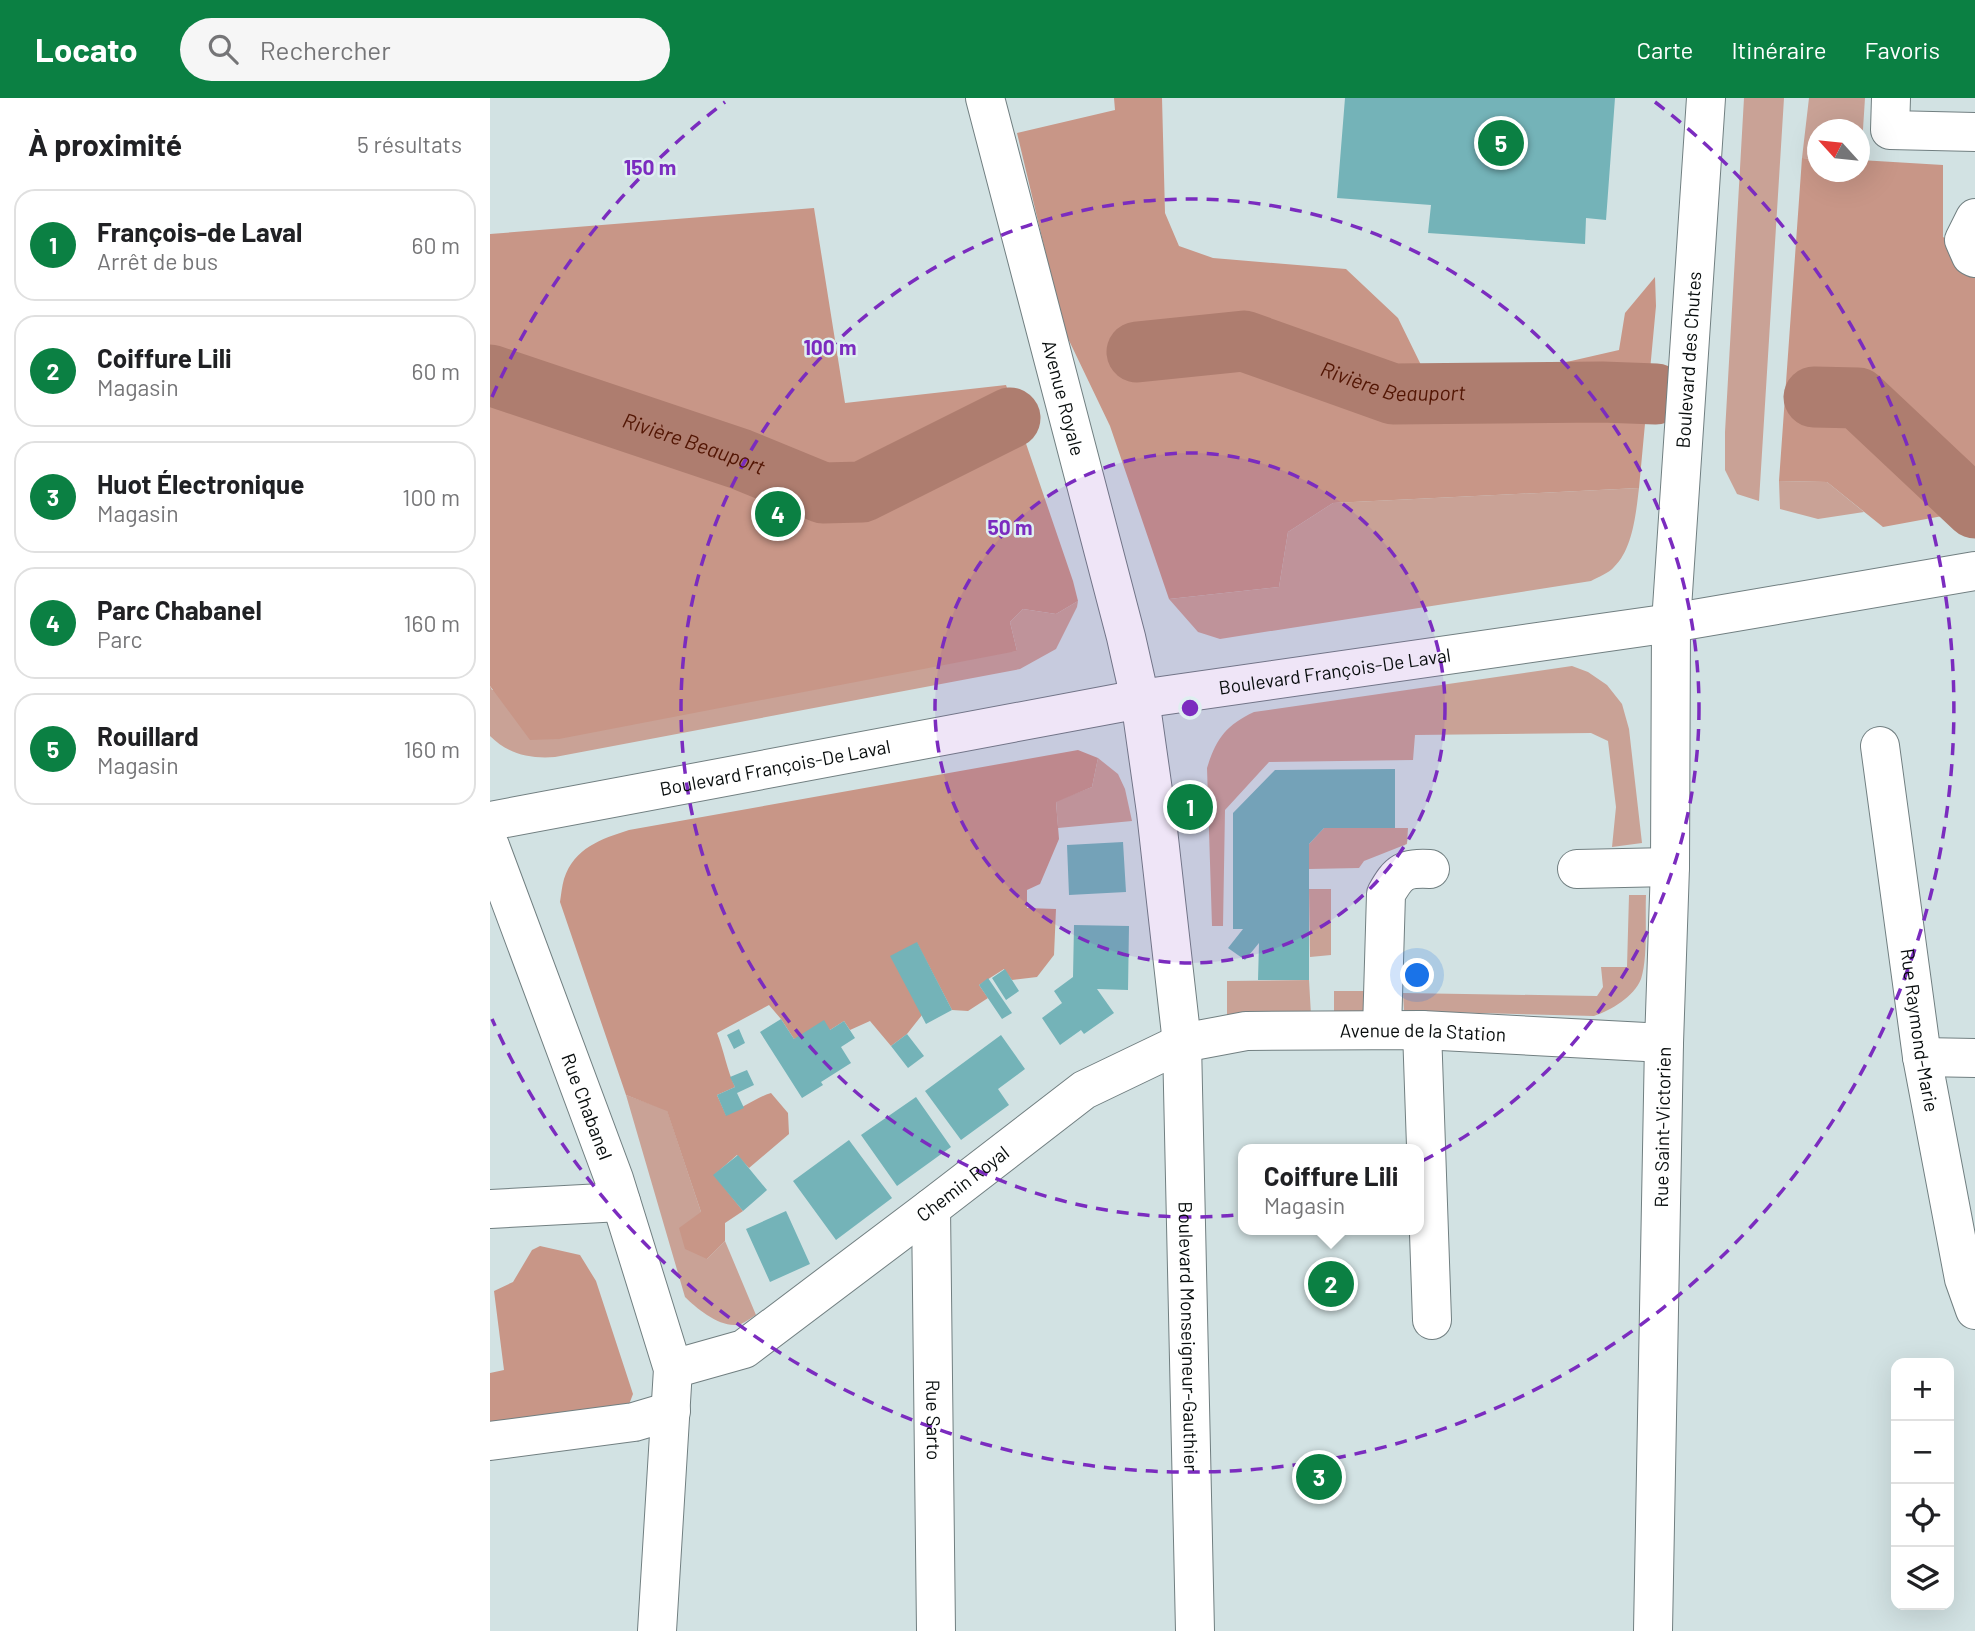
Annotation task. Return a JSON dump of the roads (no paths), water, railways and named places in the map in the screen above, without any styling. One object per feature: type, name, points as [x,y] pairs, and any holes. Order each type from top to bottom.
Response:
[{"type":"street","name":"Avenue Royale","points":[[985,98],[1140,699]]},
{"type":"street","name":"Boulevard des Chutes","points":[[1671,623],[1706,98]]},
{"type":"street","points":[[1891,98],[1890,130],[1975,132]]},
{"type":"street","points":[[1975,218],[1964,240],[1971,256],[1975,258]]},
{"type":"street","name":"Boulevard François-De Laval","points":[[490,821],[1140,699],[1671,623],[1975,571]]},
{"type":"street","name":"Rue Saint-Victorien","points":[[1653,1631],[1664,1042],[1670,867],[1671,623]]},
{"type":"street","points":[[1140,699],[1156,812],[1182,1043]]},
{"type":"street","name":"Rue Raymond-Marie","points":[[1880,746],[1922,1057],[1964,1279],[1975,1310]]},
{"type":"street","name":"Rue Chabanel","points":[[490,846],[614,1179],[673,1369]]},
{"type":"street","points":[[1577,869],[1670,867]]},
{"type":"street","points":[[1382,1030],[1386,894],[1396,877],[1412,868],[1430,869]]},
{"type":"street","name":"Avenue de la Station","points":[[1182,1043],[1246,1031],[1382,1030],[1664,1042]]},
{"type":"street","points":[[1422,1030],[1432,1320]]},
{"type":"street","name":"Chemin Royal","points":[[673,1369],[744,1349],[1084,1090],[1182,1043]]},
{"type":"street","name":"Boulevard Monseigneur-Gauthier","points":[[1182,1043],[1195,1631]]},
{"type":"street","points":[[1922,1057],[1975,1058]]},
{"type":"street","points":[[490,1209],[621,1202]]},
{"type":"street","name":"Rue Sarto","points":[[931,1209],[936,1631]]},
{"type":"street","points":[[657,1631],[673,1369]]},
{"type":"street","points":[[490,1441],[634,1422],[671,1411]]},
{"type":"waterway","name":"Rivière Beauport","points":[[1137,352],[1244,341],[1393,394],[1656,394]]},
{"type":"waterway","name":"Rivière Beauport","points":[[490,375],[740,459],[823,493],[862,492],[1010,418]]},
{"type":"waterway","name":"Rivière Beauport","points":[[1814,397],[1858,398],[1975,508]]},
{"type":"place","name":"Rouillard","points":[[1501,143]]},
{"type":"place","name":"Parc Chabanel","points":[[778,514]]},
{"type":"place","name":"François-de Laval","points":[[1190,807]]},
{"type":"place","name":"Coiffure Lili","points":[[1331,1284]]},
{"type":"place","name":"Huot Électronique","points":[[1319,1477]]}]
